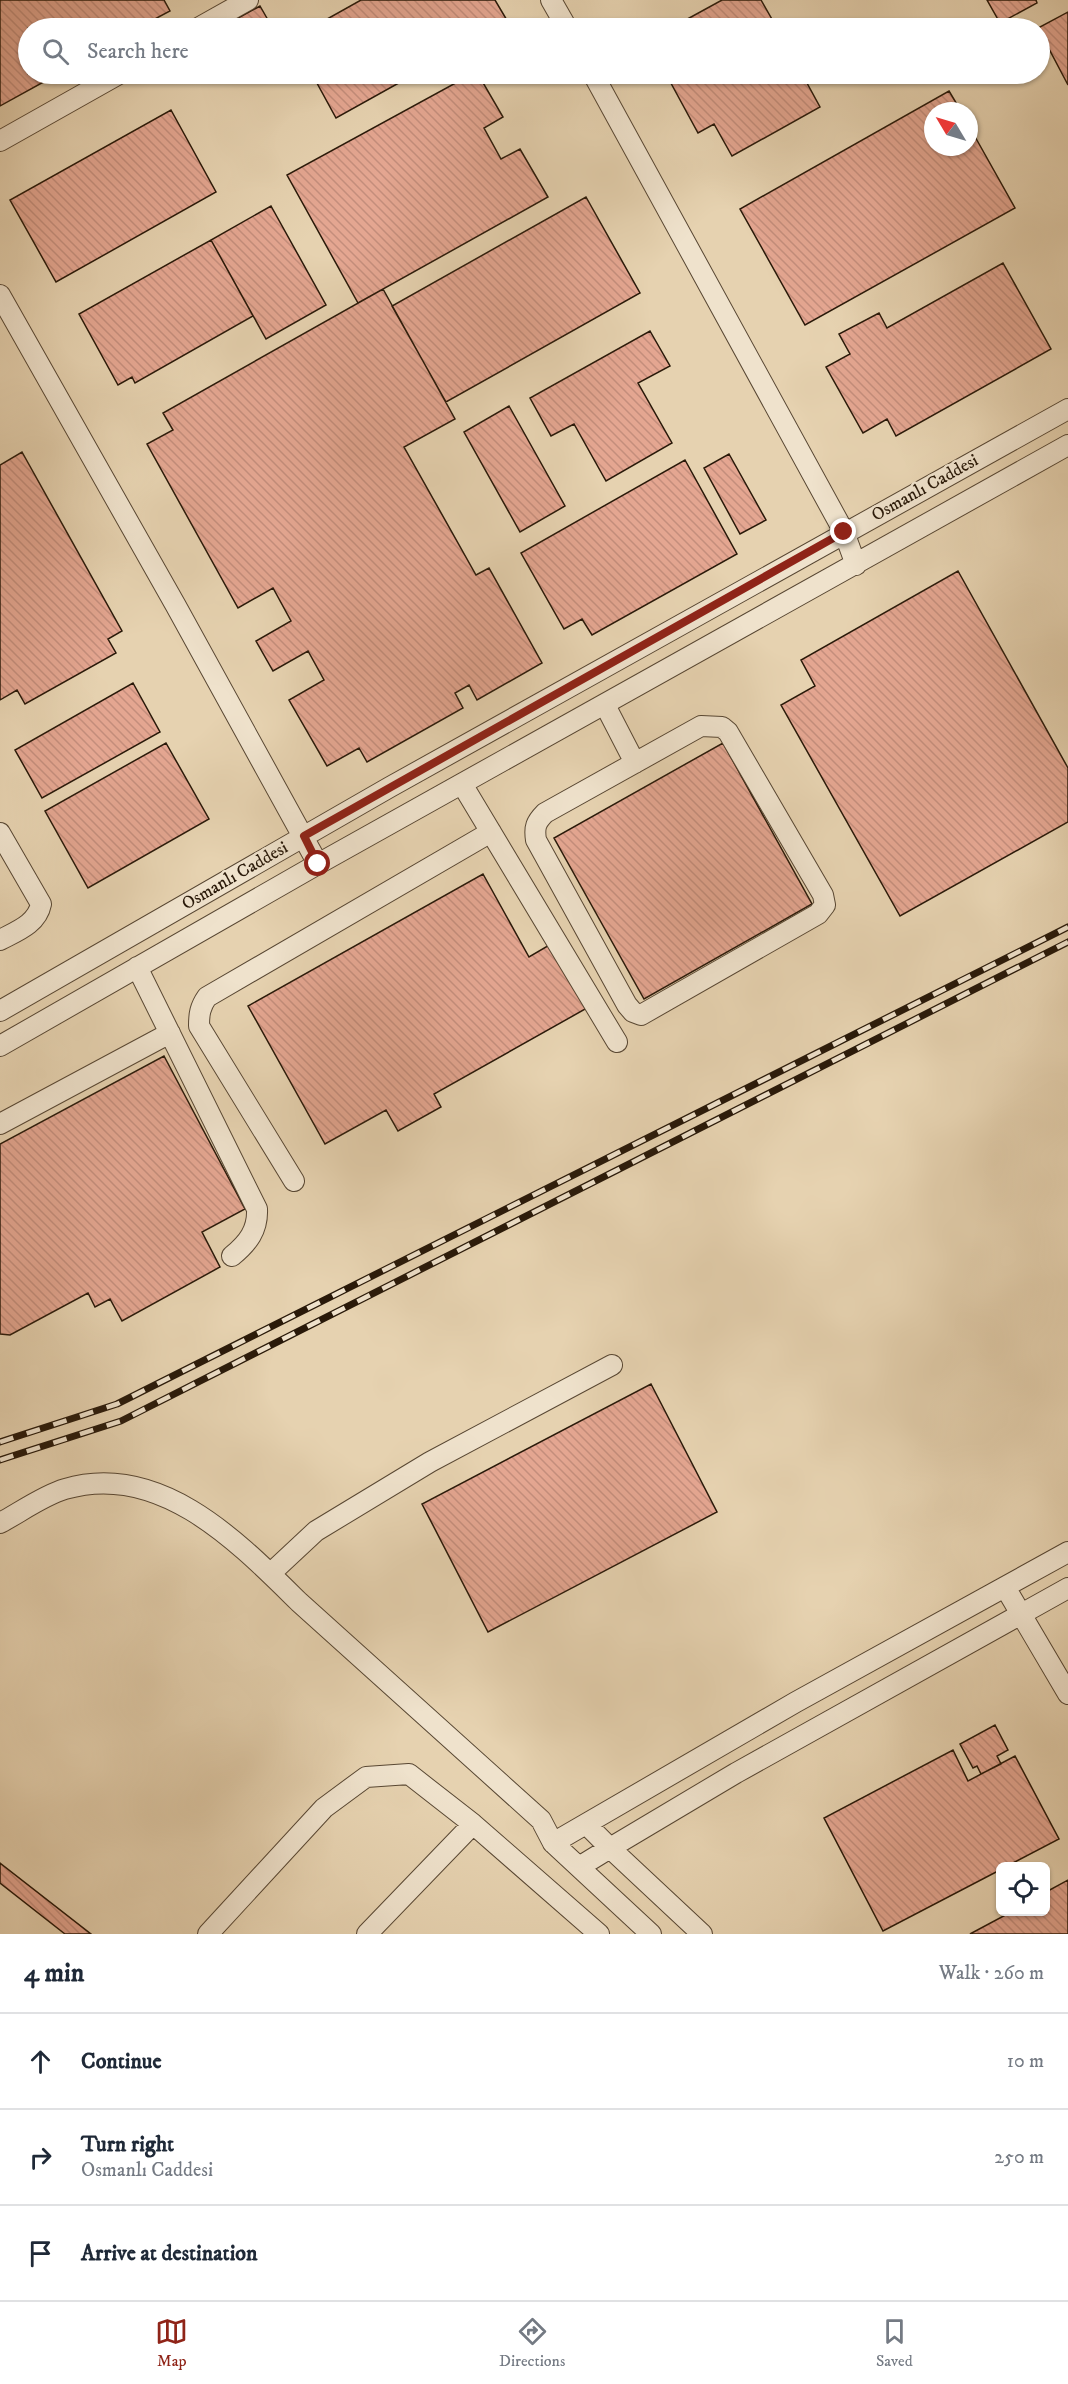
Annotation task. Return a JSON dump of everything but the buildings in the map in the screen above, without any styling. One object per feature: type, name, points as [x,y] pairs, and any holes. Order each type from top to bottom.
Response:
[{"type":"street","points":[[216,18],[248,0]]},
{"type":"street","points":[[551,0],[561,18]]},
{"type":"street","points":[[0,141],[101,84]]},
{"type":"street","points":[[598,84],[844,532],[856,565]]},
{"type":"street","points":[[0,295],[318,864]]},
{"type":"street","name":"Osmanlı Caddesi","points":[[0,1011],[614,661],[1068,409]]},
{"type":"street","points":[[0,1046],[318,864],[1068,445]]},
{"type":"street","points":[[614,661],[630,691]]},
{"type":"street","points":[[604,705],[635,763]]},
{"type":"street","points":[[701,726],[722,727],[728,732],[823,895],[825,905],[818,914],[641,1015],[633,1012],[627,1005],[536,840],[535,828],[537,820],[545,813],[635,763],[701,726]]},
{"type":"street","points":[[462,784],[617,1042]]},
{"type":"street","points":[[294,1181],[199,1026],[199,1010],[202,1004],[207,997],[491,832]]},
{"type":"street","points":[[0,833],[41,904],[39,913],[28,924],[0,940]]},
{"type":"street","points":[[137,967],[257,1209],[257,1220],[252,1236],[232,1256]]},
{"type":"street","points":[[0,1124],[170,1034]]},
{"type":"street","points":[[271,1574],[316,1530],[430,1462],[612,1365]]},
{"type":"street","points":[[0,1523],[63,1489],[98,1483],[122,1484],[160,1494],[187,1507],[215,1526],[271,1574],[299,1602],[541,1820],[553,1843],[651,1934]]},
{"type":"street","points":[[553,1843],[796,1702],[1068,1552]]},
{"type":"street","points":[[1005,1587],[1068,1694]]},
{"type":"street","points":[[579,1867],[736,1773],[1068,1588]]},
{"type":"street","points":[[208,1934],[324,1808],[366,1777],[410,1774],[473,1824],[598,1934]]},
{"type":"street","points":[[367,1934],[473,1824]]},
{"type":"street","points":[[587,1825],[702,1934]]},
{"type":"railway","points":[[0,1442],[117,1404],[1068,927]]},
{"type":"railway","points":[[0,1460],[121,1421],[1068,942]]},
{"type":"route","points":[[318,864],[304,836],[844,532]]}]
